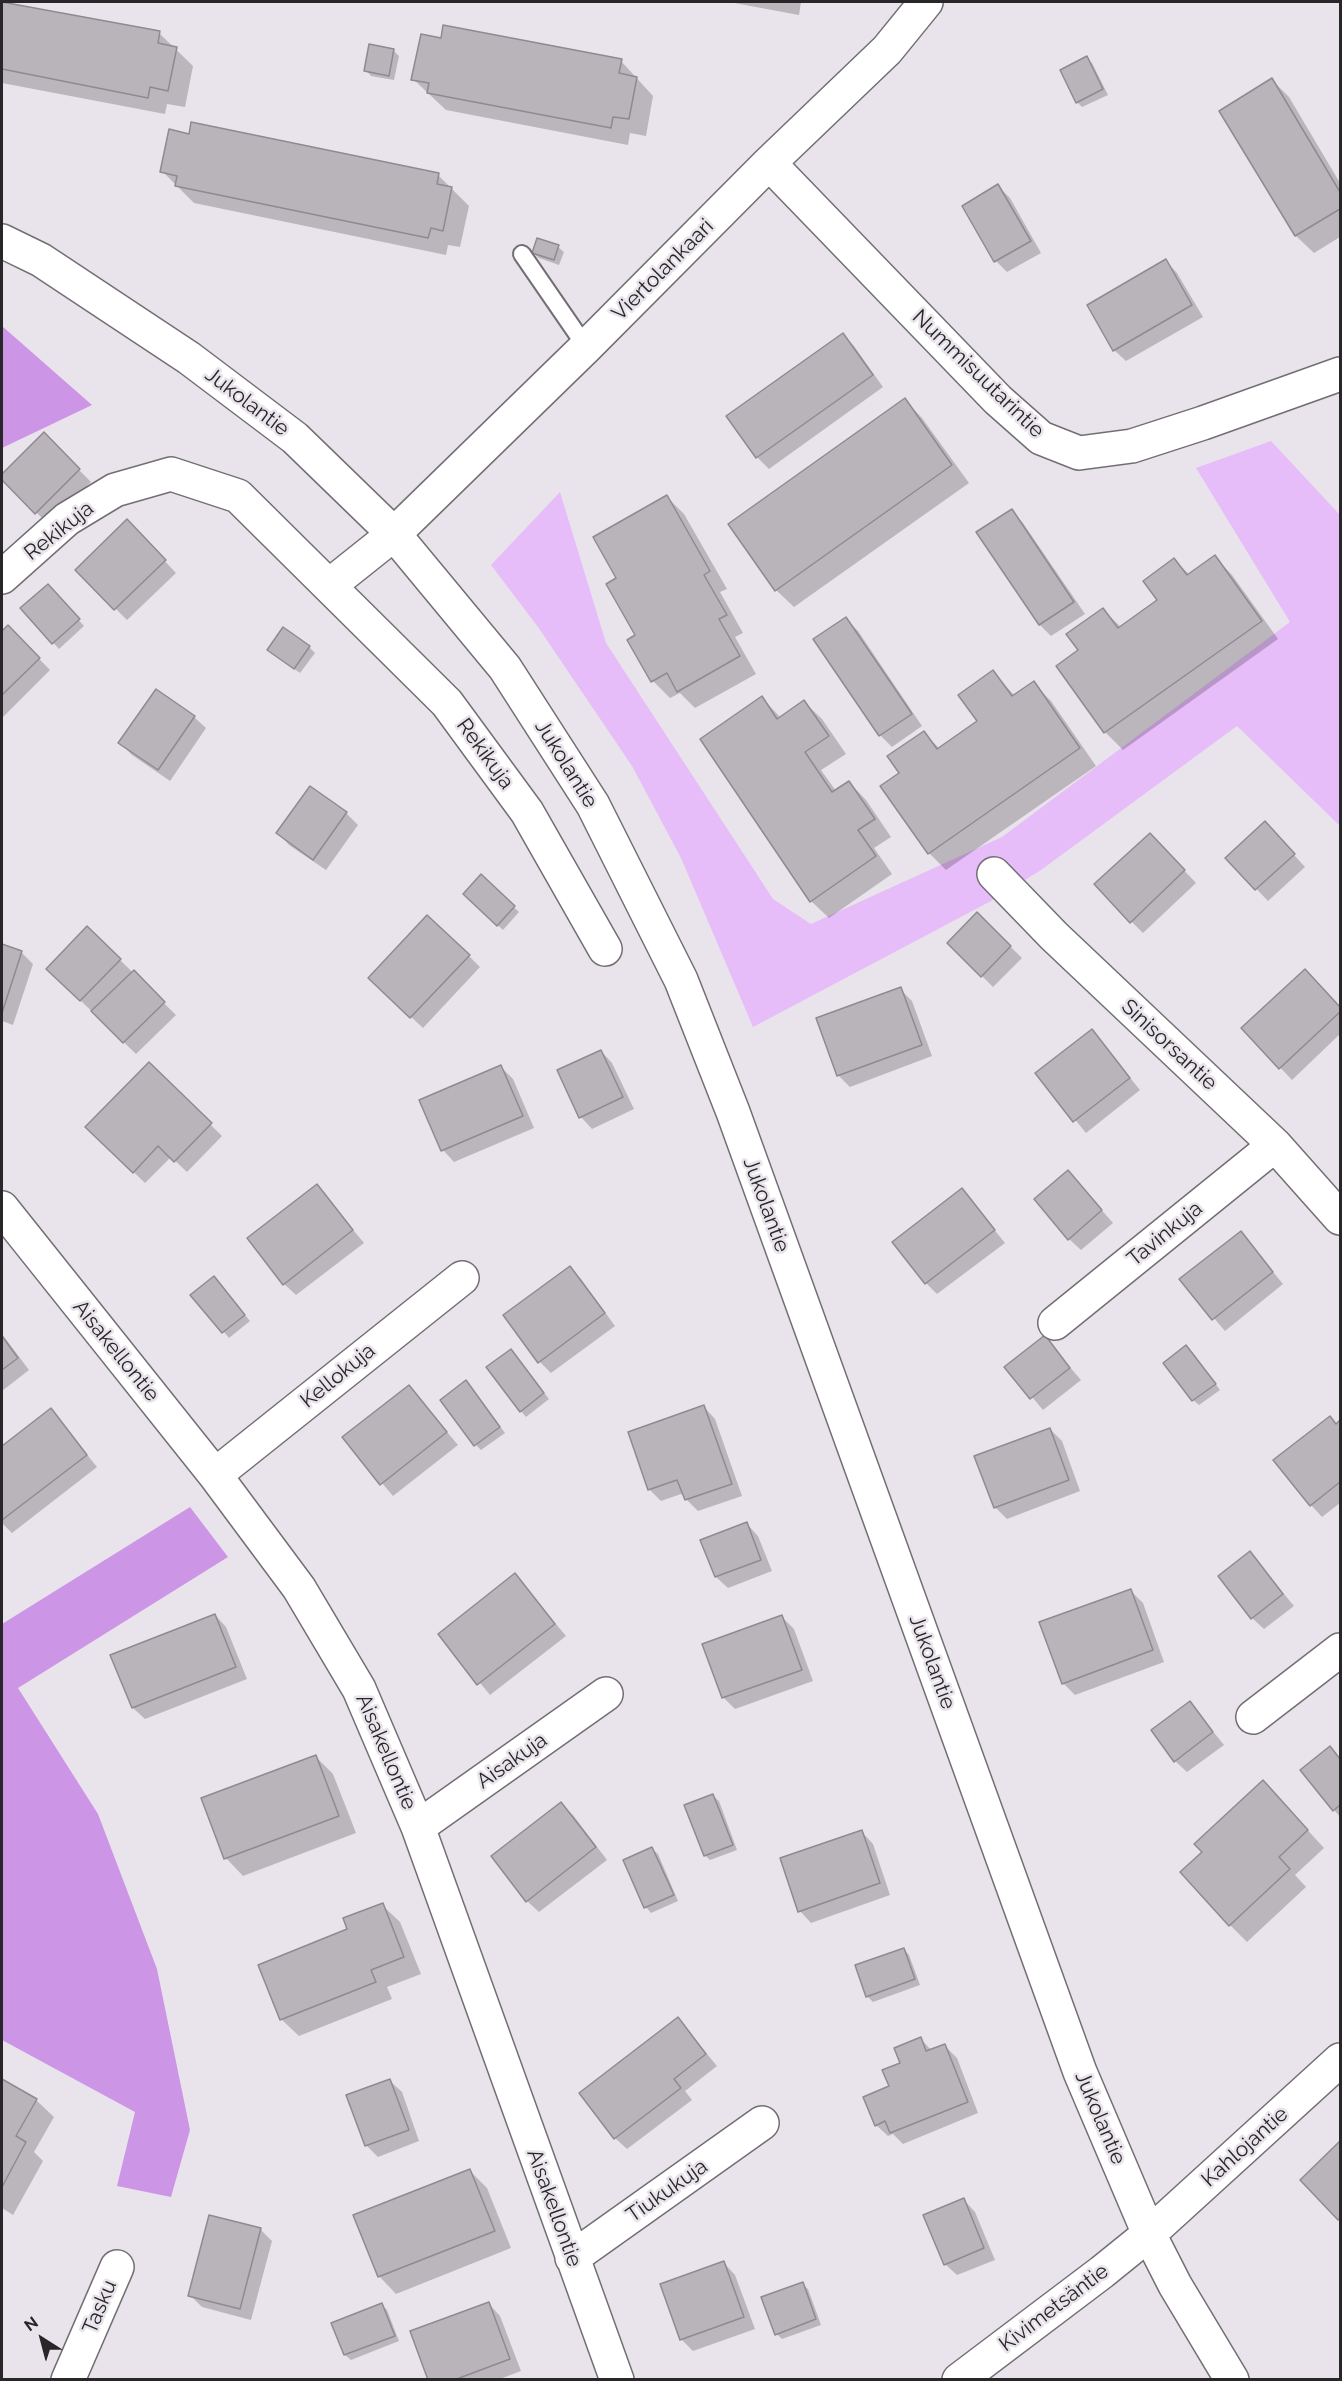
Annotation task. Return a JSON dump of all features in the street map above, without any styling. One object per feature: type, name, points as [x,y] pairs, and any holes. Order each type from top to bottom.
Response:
[{"type":"street","name":"Viertolankaari","points":[[394,534],[586,347],[769,163],[887,50],[926,2]]},
{"type":"street","name":"Nummisuutarintie","points":[[769,163],[998,400],[1041,438],[1079,453],[1132,446],[1341,374]]},
{"type":"street","name":"Jukolantie","points":[[2,241],[41,260],[189,358],[295,438],[394,534],[505,668],[593,806],[681,980],[733,1112],[1080,2072],[1149,2234],[1175,2286],[1232,2379]]},
{"type":"street","name":"Rekikuja","points":[[2,577],[67,519],[115,490],[171,474],[238,496],[447,703],[528,812],[605,949]]},
{"type":"street","points":[[330,585],[394,534]]},
{"type":"street","name":"Sinisorsantie","points":[[994,874],[1054,936],[1275,1145],[1341,1218]]},
{"type":"street","name":"Tavinkuja","points":[[1055,1323],[1275,1145]]},
{"type":"street","name":"Aisakellontie","points":[[2,1208],[215,1474],[299,1588],[359,1689],[418,1827],[617,2379]]},
{"type":"street","name":"Kellokuja","points":[[215,1474],[462,1278]]},
{"type":"street","points":[[1253,1718],[1341,1650]]},
{"type":"street","name":"Aisakuja","points":[[418,1827],[606,1694]]},
{"type":"street","name":"Kahlojantie","points":[[1149,2234],[1341,2060]]},
{"type":"street","name":"Tiukukuja","points":[[572,2258],[762,2123]]},
{"type":"street","name":"Kivimetsäntie","points":[[959,2379],[1149,2234]]},
{"type":"street","name":"Tasku","points":[[68,2379],[117,2267]]},
{"type":"lane","points":[[522,254],[586,347]]},
{"type":"shaded area","points":[[2,326],[92,405],[2,448]]},
{"type":"shaded area","points":[[1271,441],[1340,515],[1340,826],[1237,726],[1041,870],[991,901],[753,1027],[681,858],[632,766],[538,627],[491,565],[560,492],[606,643],[773,899],[811,924],[1002,837],[1290,622],[1196,468]]},
{"type":"shaded area","points":[[190,1507],[228,1557],[18,1688],[98,1814],[157,1969],[190,2130],[171,2197],[117,2186],[135,2112],[2,2040],[2,1624]]},
{"type":"building","points":[[2,2],[160,31],[158,43],[177,47],[168,91],[150,87],[148,98],[2,69]]},
{"type":"building","points":[[443,25],[622,59],[619,73],[637,77],[629,119],[613,117],[611,128],[427,93],[429,83],[411,80],[421,34],[441,38]]},
{"type":"building","points":[[369,44],[394,49],[389,76],[364,71]]},
{"type":"building","points":[[1087,56],[1103,89],[1076,103],[1060,70]]},
{"type":"building","points":[[1272,78],[1340,192],[1340,209],[1295,236],[1219,111]]},
{"type":"building","points":[[191,122],[439,173],[437,184],[452,187],[443,231],[431,228],[428,238],[175,186],[177,176],[160,172],[169,129],[189,134]]},
{"type":"building","points":[[998,184],[1031,241],[994,262],[962,206]]},
{"type":"building","points":[[537,238],[559,245],[554,260],[532,253]]},
{"type":"building","points":[[1166,259],[1192,305],[1113,351],[1087,305]]},
{"type":"building","points":[[843,333],[873,375],[756,458],[726,416]]},
{"type":"building","points":[[905,398],[952,465],[775,591],[728,524]]},
{"type":"building","points":[[44,432],[80,469],[35,514],[2,480],[2,474]]},
{"type":"building","points":[[667,495],[710,571],[704,575],[727,615],[719,619],[740,656],[677,692],[667,673],[651,682],[627,640],[635,635],[606,584],[616,578],[593,537]]},
{"type":"building","points":[[1012,509],[1074,602],[1039,625],[976,532]]},
{"type":"building","points":[[127,519],[166,560],[114,610],[75,570]]},
{"type":"building","points":[[1215,555],[1262,621],[1104,733],[1056,666],[1078,650],[1066,634],[1103,608],[1118,628],[1157,600],[1143,581],[1174,558],[1187,575]]},
{"type":"building","points":[[48,584],[80,619],[52,644],[20,608]]},
{"type":"building","points":[[846,617],[912,714],[879,736],[813,639]]},
{"type":"building","points":[[8,625],[40,658],[2,695],[2,631]]},
{"type":"building","points":[[283,627],[310,646],[294,669],[267,650]]},
{"type":"building","points":[[993,670],[1012,696],[1034,681],[1080,748],[928,854],[880,786],[899,773],[887,756],[924,731],[937,749],[977,721],[958,695]]},
{"type":"building","points":[[156,689],[195,716],[158,770],[118,743]]},
{"type":"building","points":[[762,696],[777,719],[804,700],[829,736],[805,752],[832,792],[849,781],[875,819],[858,830],[876,856],[810,902],[700,739]]},
{"type":"building","points":[[310,786],[347,812],[313,860],[276,833]]},
{"type":"building","points":[[1265,821],[1295,854],[1255,890],[1225,858]]},
{"type":"building","points":[[1150,833],[1185,870],[1130,923],[1094,884]]},
{"type":"building","points":[[481,874],[515,906],[497,926],[463,894]]},
{"type":"building","points":[[977,912],[1011,946],[981,977],[947,943]]},
{"type":"building","points":[[427,915],[470,955],[410,1018],[368,978]]},
{"type":"building","points":[[87,926],[121,959],[80,1001],[46,969]]},
{"type":"building","points":[[2,944],[22,951],[2,1013]]},
{"type":"building","points":[[1305,969],[1340,1007],[1340,1012],[1279,1069],[1241,1028]]},
{"type":"building","points":[[134,970],[165,1002],[123,1043],[91,1011]]},
{"type":"building","points":[[901,987],[922,1045],[837,1076],[816,1018]]},
{"type":"building","points":[[1092,1029],[1130,1078],[1073,1122],[1035,1073]]},
{"type":"building","points":[[601,1050],[623,1097],[579,1118],[557,1070]]},
{"type":"building","points":[[149,1062],[212,1123],[174,1162],[158,1146],[133,1173],[85,1127]]},
{"type":"building","points":[[501,1065],[523,1116],[441,1151],[419,1100]]},
{"type":"building","points":[[1068,1170],[1102,1210],[1068,1240],[1034,1199]]},
{"type":"building","points":[[317,1184],[353,1230],[283,1285],[247,1238]]},
{"type":"building","points":[[962,1188],[995,1230],[925,1284],[892,1242]]},
{"type":"building","points":[[1241,1231],[1273,1272],[1212,1320],[1179,1279]]},
{"type":"building","points":[[570,1266],[605,1313],[538,1363],[503,1315]]},
{"type":"building","points":[[214,1276],[245,1315],[222,1333],[190,1295]]},
{"type":"building","points":[[1045,1335],[1070,1368],[1030,1399],[1004,1367]]},
{"type":"building","points":[[2,1336],[18,1358],[2,1370]]},
{"type":"building","points":[[1186,1345],[1216,1384],[1192,1401],[1163,1363]]},
{"type":"building","points":[[511,1349],[544,1393],[520,1412],[486,1367]]},
{"type":"building","points":[[466,1380],[500,1427],[474,1446],[440,1400]]},
{"type":"building","points":[[409,1385],[447,1432],[380,1485],[342,1437]]},
{"type":"building","points":[[704,1405],[732,1484],[685,1500],[677,1480],[648,1490],[628,1432]]},
{"type":"building","points":[[51,1408],[87,1455],[2,1520],[2,1446]]},
{"type":"building","points":[[1330,1416],[1336,1424],[1340,1420],[1340,1482],[1310,1506],[1273,1460]]},
{"type":"building","points":[[1050,1428],[1069,1480],[994,1508],[974,1456]]},
{"type":"building","points":[[747,1522],[761,1560],[715,1577],[700,1540]]},
{"type":"building","points":[[1250,1551],[1283,1594],[1251,1619],[1218,1576]]},
{"type":"building","points":[[515,1573],[555,1624],[477,1685],[438,1634]]},
{"type":"building","points":[[1131,1589],[1153,1650],[1062,1684],[1039,1622]]},
{"type":"building","points":[[215,1614],[236,1667],[132,1708],[110,1655]]},
{"type":"building","points":[[782,1615],[802,1670],[722,1698],[702,1644]]},
{"type":"building","points":[[1190,1701],[1213,1732],[1174,1762],[1151,1730]]},
{"type":"building","points":[[1330,1746],[1340,1759],[1340,1805],[1333,1811],[1300,1770]]},
{"type":"building","points":[[316,1755],[339,1816],[224,1859],[201,1798]]},
{"type":"building","points":[[1263,1780],[1308,1830],[1279,1857],[1290,1869],[1229,1926],[1180,1872],[1202,1852],[1194,1844]]},
{"type":"building","points":[[713,1794],[733,1845],[704,1856],[684,1805]]},
{"type":"building","points":[[561,1802],[596,1847],[526,1902],[491,1856]]},
{"type":"building","points":[[862,1830],[880,1883],[798,1912],[780,1858]]},
{"type":"building","points":[[652,1847],[674,1895],[644,1908],[623,1860]]},
{"type":"building","points":[[383,1903],[404,1957],[371,1970],[376,1982],[280,2020],[258,1965],[347,1929],[343,1918]]},
{"type":"building","points":[[904,1948],[915,1979],[866,1997],[855,1965]]},
{"type":"building","points":[[678,2017],[706,2054],[674,2079],[681,2088],[614,2139],[579,2093]]},
{"type":"building","points":[[921,2037],[926,2051],[945,2044],[968,2102],[890,2133],[885,2121],[875,2126],[863,2097],[889,2086],[882,2070],[900,2063],[894,2048]]},
{"type":"building","points":[[2,2079],[37,2099],[16,2136],[26,2142],[2,2187]]},
{"type":"building","points":[[390,2079],[409,2130],[365,2146],[346,2095]]},
{"type":"building","points":[[1340,2141],[1340,2218],[1338,2220],[1300,2180]]},
{"type":"building","points":[[470,2169],[495,2231],[378,2277],[353,2215]]},
{"type":"building","points":[[964,2198],[984,2248],[944,2265],[923,2215]]},
{"type":"building","points":[[209,2215],[261,2228],[240,2309],[188,2296]]},
{"type":"building","points":[[724,2261],[744,2317],[680,2340],[660,2284]]},
{"type":"building","points":[[803,2282],[816,2319],[775,2335],[761,2297]]},
{"type":"building","points":[[489,2302],[510,2359],[454,2380],[428,2380],[410,2331]]},
{"type":"building","points":[[382,2303],[395,2336],[344,2355],[331,2323]]}]
